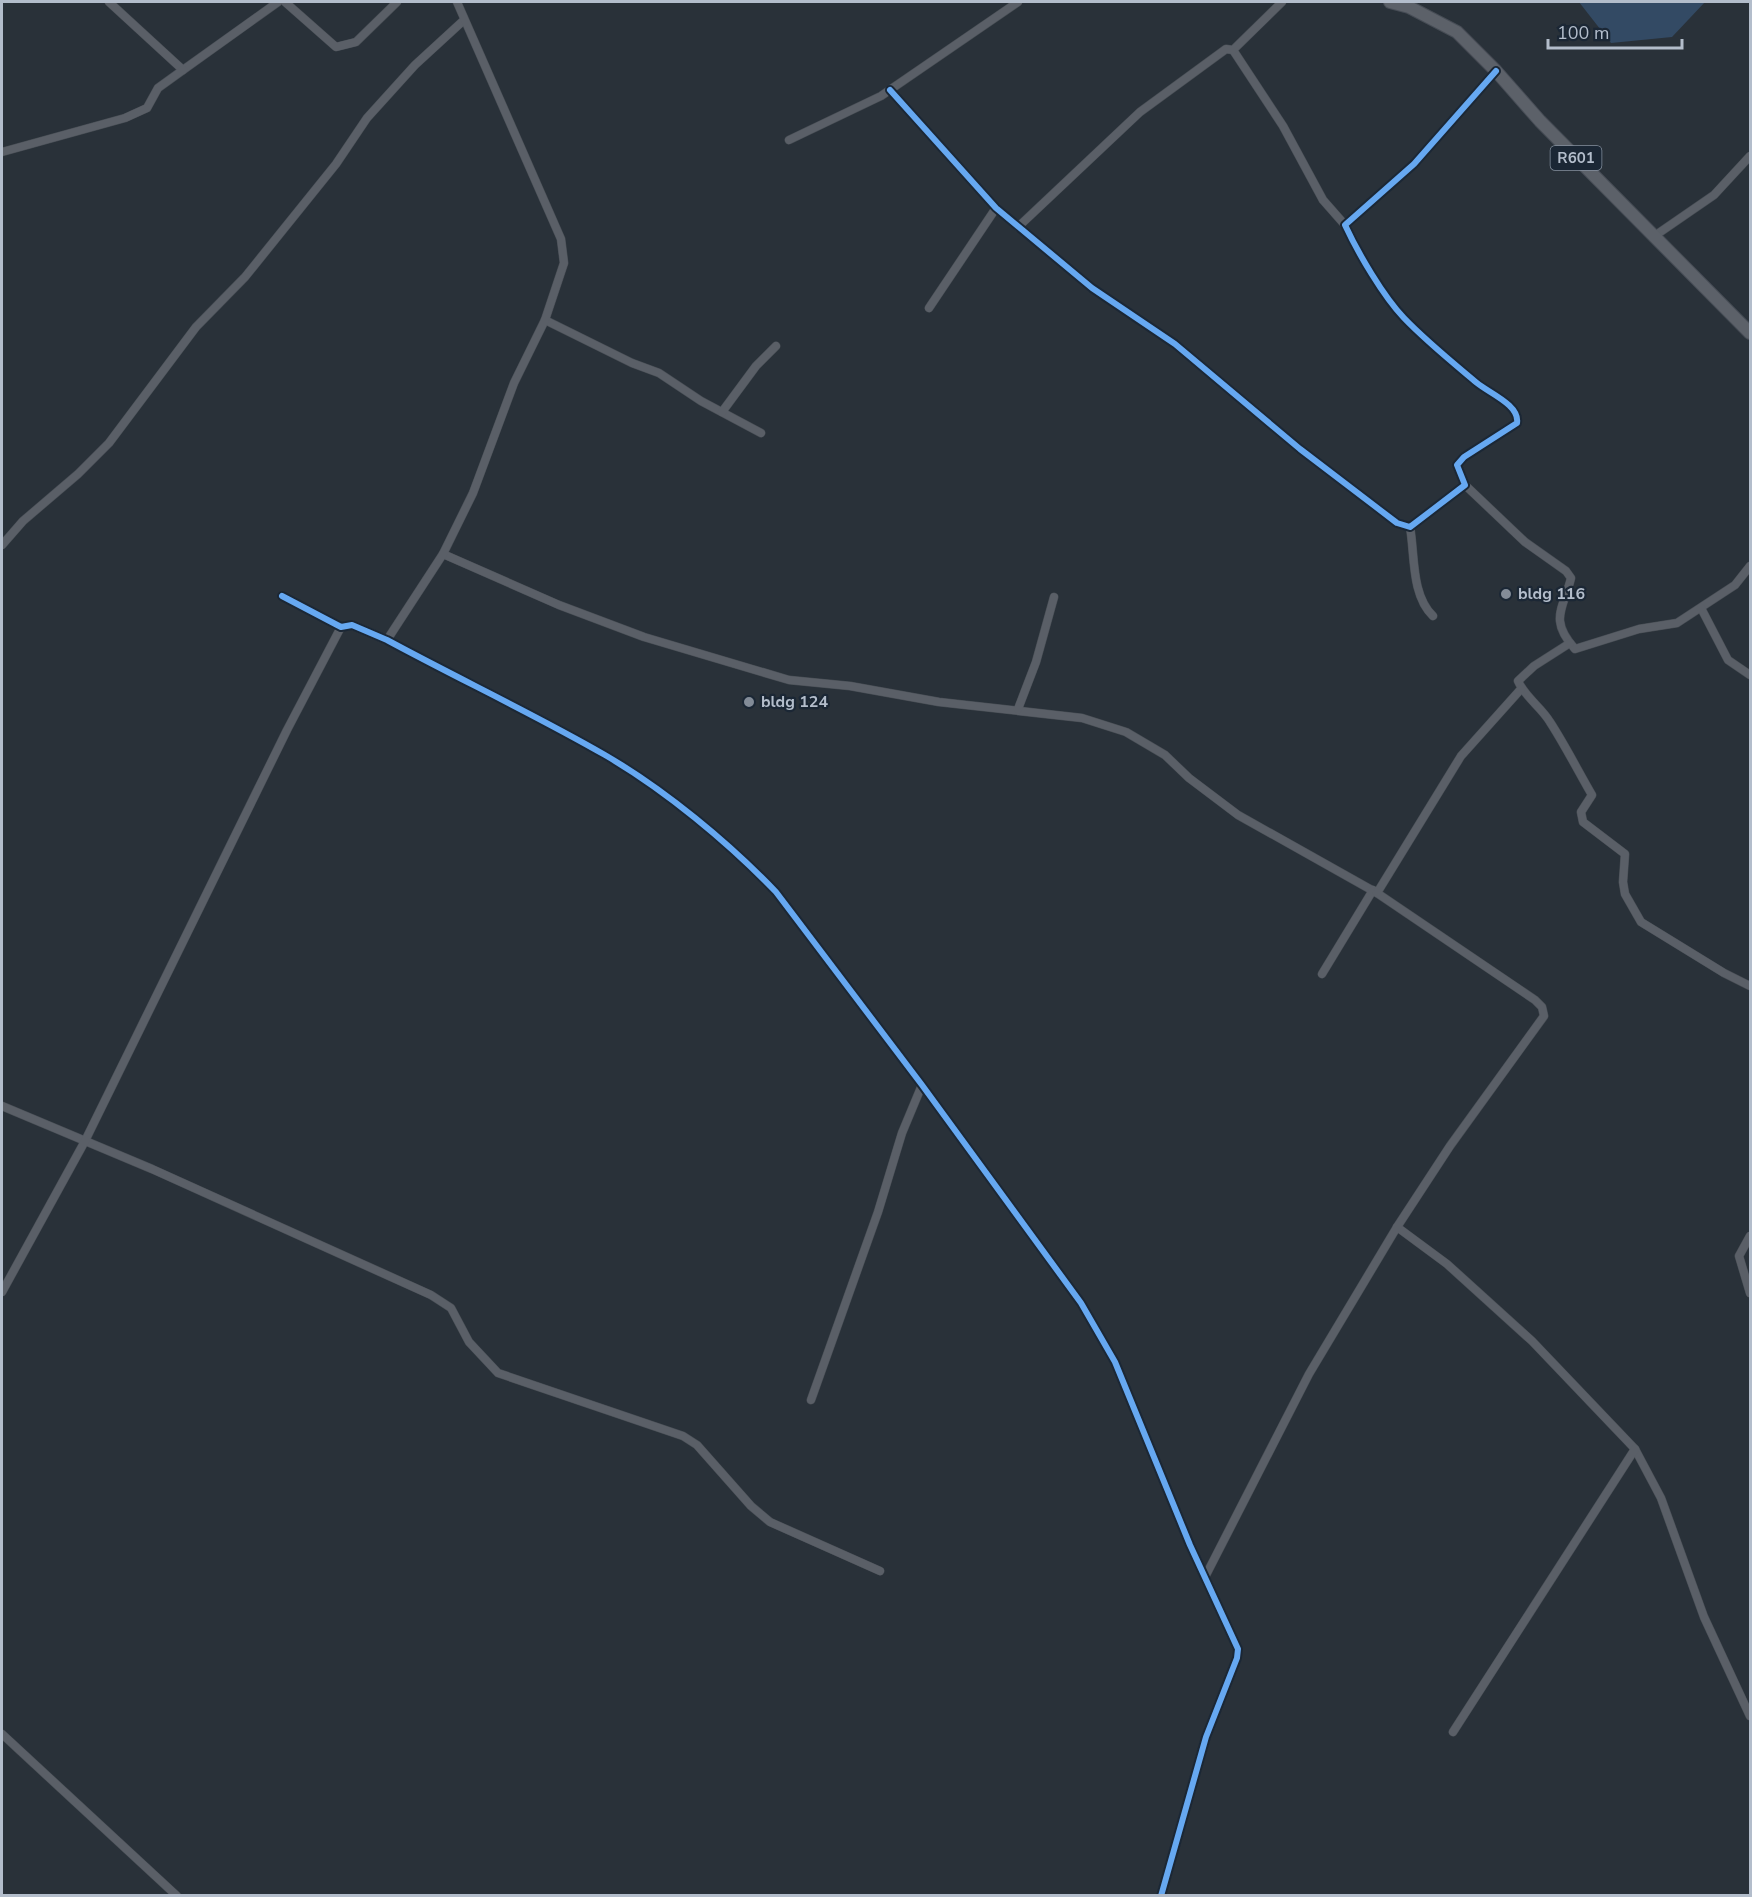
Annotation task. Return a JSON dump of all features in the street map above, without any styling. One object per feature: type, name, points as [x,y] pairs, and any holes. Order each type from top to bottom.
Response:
[{"type":"main road","name":"R601","points":[[1390,2],[1411,4],[1457,32],[1496,71],[1540,121],[1750,333]]},
{"type":"street","points":[[109,2],[183,70]]},
{"type":"street","points":[[2,152],[125,118],[147,108],[158,88],[278,2]]},
{"type":"street","points":[[285,2],[336,47],[356,42],[397,2]]},
{"type":"street","points":[[387,640],[443,554],[473,493],[514,383],[545,320],[564,263],[561,239],[457,2]]},
{"type":"street","points":[[789,140],[890,90],[1017,2]]},
{"type":"street","points":[[1233,50],[1282,2]]},
{"type":"street","points":[[2,545],[23,521],[78,474],[109,443],[196,327],[245,277],[336,164],[367,118],[415,65],[464,20]]},
{"type":"street","points":[[1018,227],[1140,112],[1211,59],[1226,49],[1233,50],[1283,126],[1323,200],[1345,225],[1386,296],[1403,318],[1478,384],[1515,410],[1517,423],[1464,457],[1457,465],[1465,484],[1526,542],[1566,571],[1571,578],[1558,614],[1570,643],[1575,649],[1639,629],[1677,623],[1735,585],[1750,566]]},
{"type":"street","points":[[1345,225],[1414,164],[1496,71]]},
{"type":"street","points":[[890,90],[996,208],[1018,227],[1092,288],[1175,344],[1300,449],[1396,523],[1410,527]]},
{"type":"street","points":[[1653,237],[1714,195],[1750,156]]},
{"type":"street","points":[[929,308],[996,208]]},
{"type":"street","points":[[545,320],[632,363],[659,373],[761,433]]},
{"type":"street","points":[[722,412],[756,366],[776,346]]},
{"type":"street","points":[[1410,527],[1465,484]]},
{"type":"street","points":[[1410,527],[1416,582],[1423,602],[1433,616]]},
{"type":"street","points":[[443,554],[559,605],[644,637],[789,680],[850,686],[939,702],[1018,709],[1082,718],[1136,738],[1166,755],[1189,778],[1238,815],[1375,891],[1542,1006],[1544,1016],[1450,1146],[1397,1227],[1309,1374],[1205,1577]]},
{"type":"street","points":[[282,596],[341,627],[352,625],[387,640],[605,755],[667,798],[756,872],[776,892],[922,1085],[1081,1303],[1115,1362],[1238,1653],[1206,1737],[1161,1896]]},
{"type":"street","points":[[1018,709],[1036,662],[1054,597]]},
{"type":"street","points":[[1701,608],[1728,660],[1750,675]]},
{"type":"street","points":[[2,1292],[85,1141],[287,730],[341,627]]},
{"type":"street","points":[[1570,643],[1519,678],[1521,689],[1548,719],[1592,795],[1581,812],[1583,822],[1625,854],[1623,882],[1625,894],[1641,922],[1724,974],[1750,986]]},
{"type":"street","points":[[1322,974],[1461,756],[1521,689]]},
{"type":"street","points":[[811,1400],[878,1212],[902,1133],[922,1085]]},
{"type":"street","points":[[2,1106],[431,1295],[451,1308],[469,1342],[498,1373],[683,1436],[697,1445],[751,1506],[770,1522],[880,1571]]},
{"type":"street","points":[[1397,1227],[1447,1264],[1532,1341],[1635,1449],[1661,1498],[1704,1617],[1750,1716]]},
{"type":"street","points":[[1750,1236],[1739,1256],[1750,1293]]},
{"type":"street","points":[[1453,1732],[1635,1449]]},
{"type":"street","points":[[2,1734],[177,1896]]},
{"type":"water","points":[[1579,2],[1705,2],[1672,37],[1611,43]]},
{"type":"cycle path","points":[[890,90],[996,208],[1092,288],[1175,344],[1300,449],[1397,523],[1410,527],[1465,485],[1457,465],[1464,457],[1517,423],[1517,417],[1509,405],[1477,383],[1404,318],[1372,274],[1345,225],[1414,164],[1496,71]]},
{"type":"cycle path","points":[[282,596],[341,627],[352,625],[387,640],[578,740],[650,784],[717,836],[776,892],[922,1085],[1081,1303],[1115,1362],[1190,1545],[1238,1649],[1237,1658],[1206,1737],[1161,1896]]},
{"type":"place","name":"bldg 116","points":[[1506,594]]},
{"type":"place","name":"bldg 124","points":[[749,702]]}]
